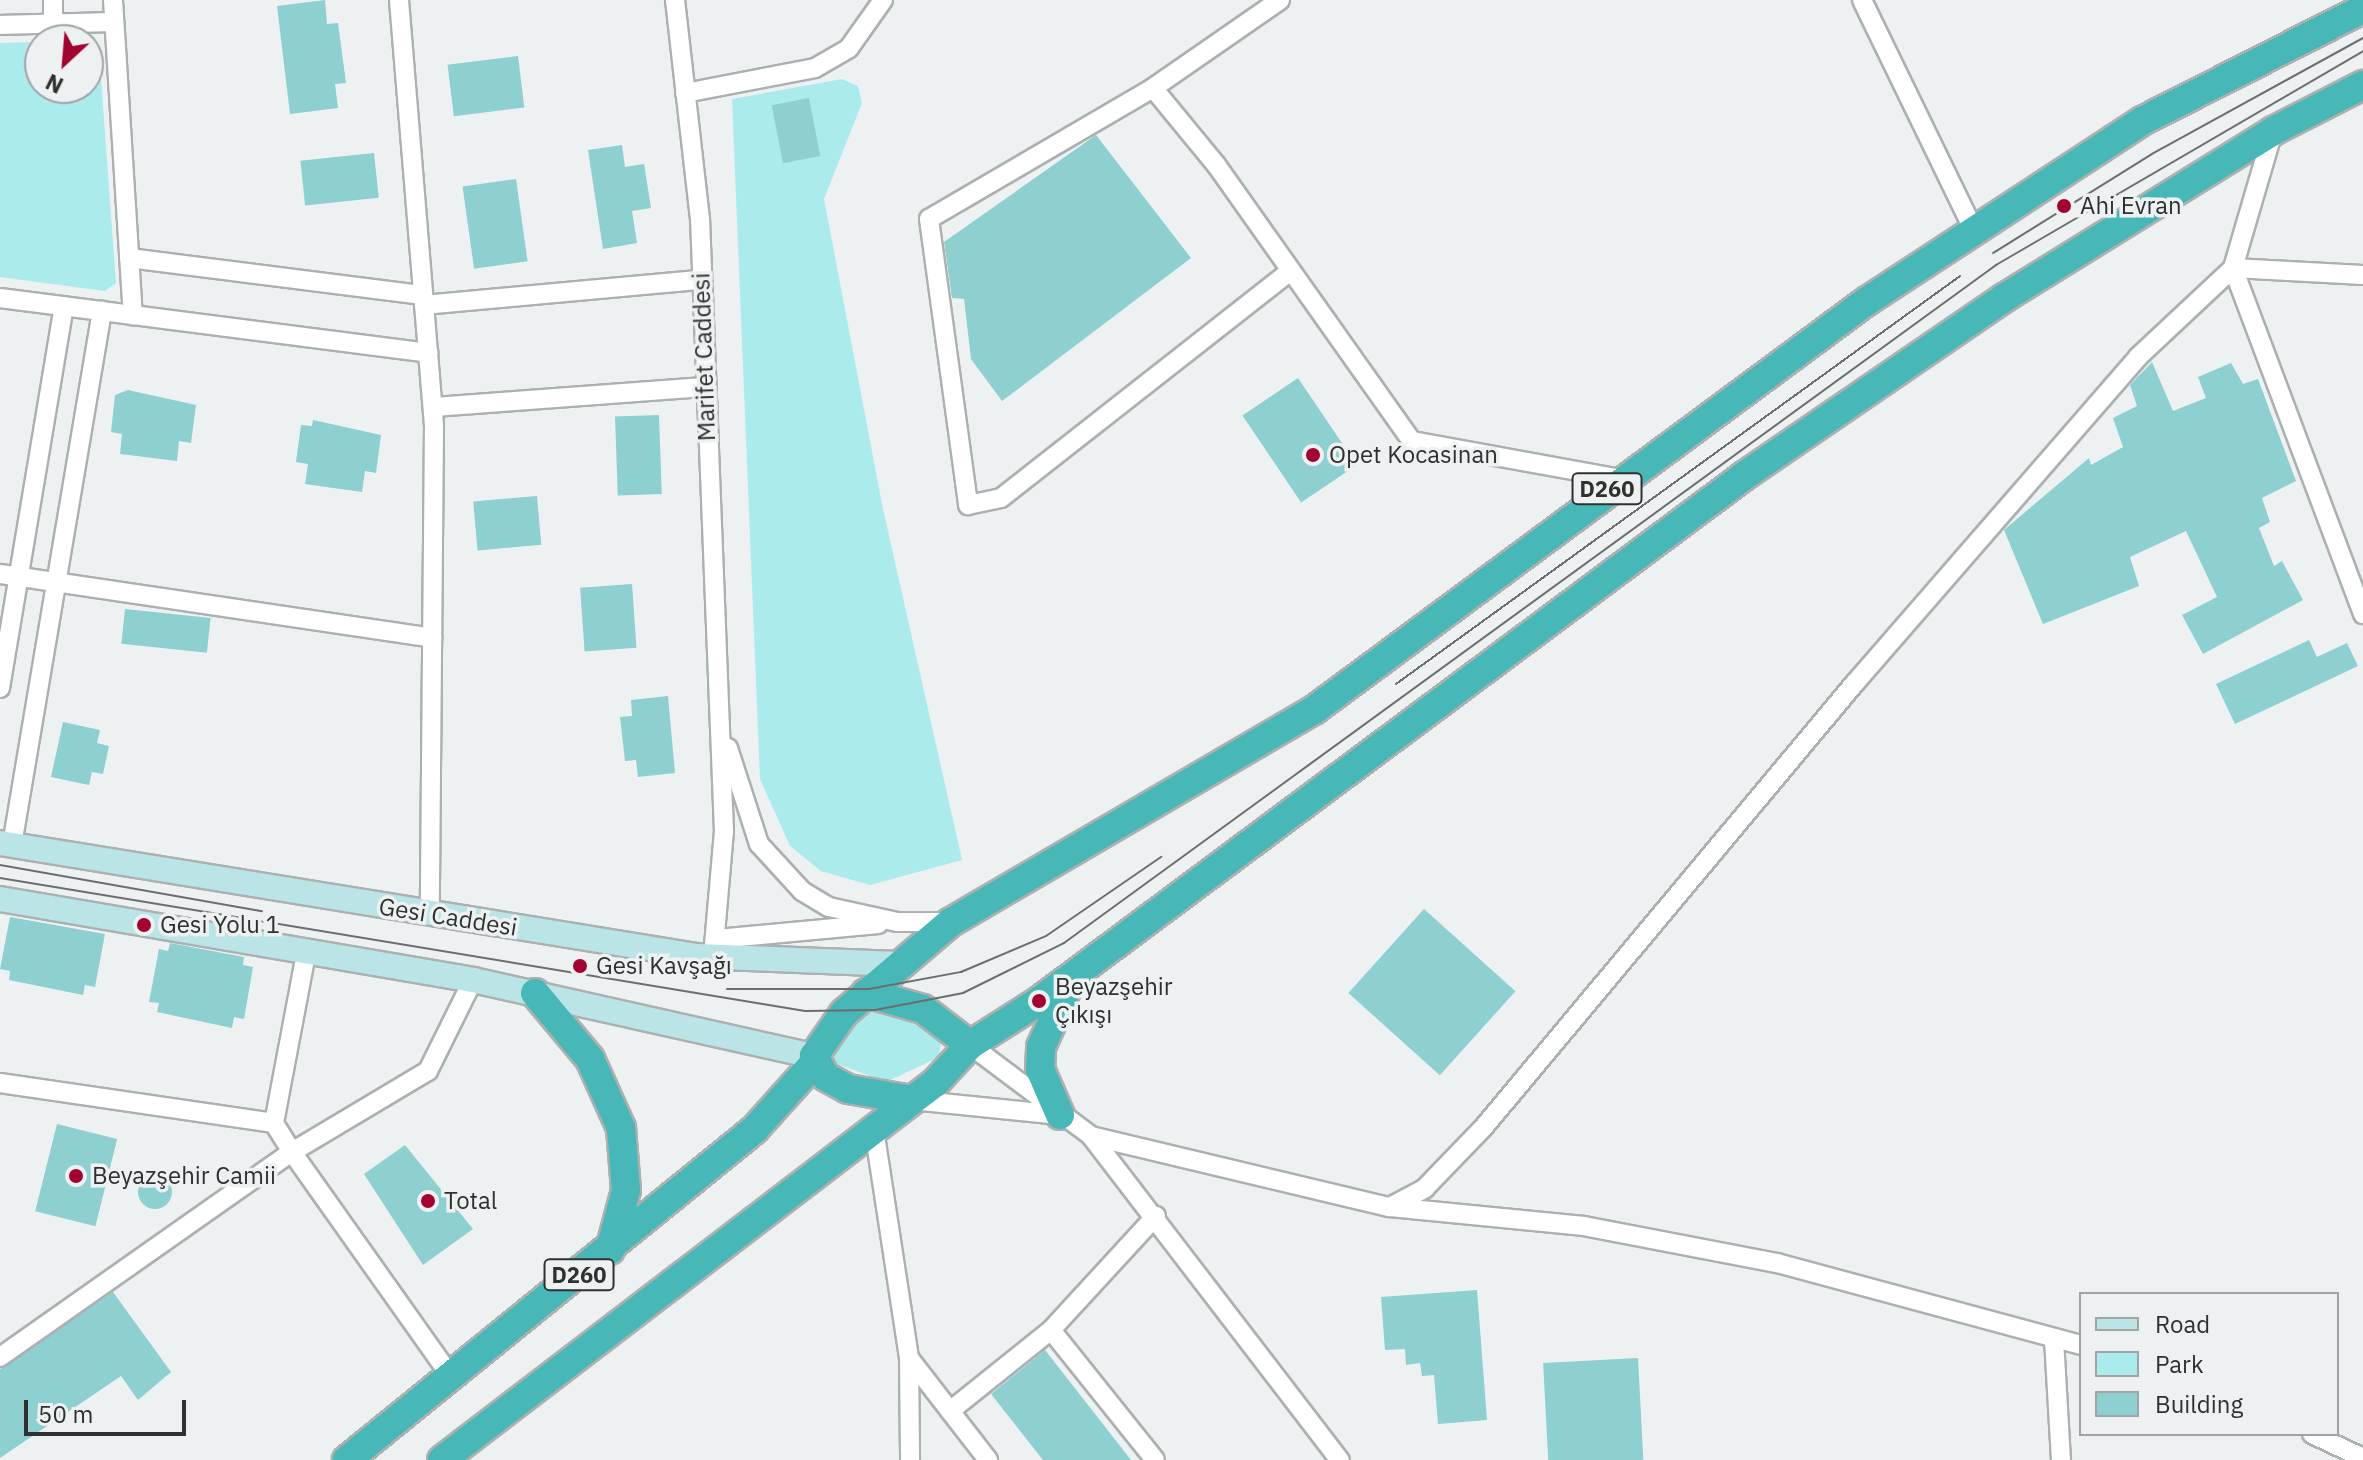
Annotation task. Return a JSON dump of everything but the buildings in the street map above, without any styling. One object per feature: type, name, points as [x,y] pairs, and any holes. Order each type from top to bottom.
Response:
[{"type":"highway","name":"D260","points":[[866,993],[951,922],[1314,710],[1621,479],[1974,231],[2142,121],[2363,9]]},
{"type":"highway","name":"D260","points":[[970,1045],[1073,976],[1744,476],[2004,298],[2273,131],[2363,85]]},
{"type":"highway","points":[[1060,1115],[1040,1069],[1041,1047],[1073,976]]},
{"type":"highway","points":[[535,993],[590,1059],[621,1128],[626,1190],[610,1250]]},
{"type":"highway","points":[[866,993],[923,1009],[970,1045],[912,1100],[848,1089],[810,1064],[866,993]]},
{"type":"highway","name":"D260","points":[[347,1460],[610,1250],[754,1130],[810,1064]]},
{"type":"highway","name":"D260","points":[[442,1460],[912,1100]]},
{"type":"main road","name":"Gesi Caddesi","points":[[6,844],[430,914],[715,948],[899,964]]},
{"type":"main road","points":[[0,899],[306,954],[473,980],[810,1064]]},
{"type":"street","points":[[53,0],[54,24],[114,22]]},
{"type":"street","points":[[113,0],[133,315]]},
{"type":"street","points":[[399,0],[433,407],[430,914]]},
{"type":"street","name":"Marifet Caddesi","points":[[675,0],[700,280],[719,715]]},
{"type":"street","points":[[685,93],[815,68],[849,48],[883,0]]},
{"type":"street","points":[[1280,0],[1153,88],[929,219],[968,505],[1001,498],[1291,271]]},
{"type":"street","points":[[1862,0],[1974,231]]},
{"type":"street","points":[[0,25],[24,25]]},
{"type":"street","points":[[1153,88],[1291,271],[1412,441],[1621,479]]},
{"type":"street","points":[[1390,1207],[1425,1188],[1474,1139],[1854,684],[2138,357],[2233,268],[2273,131]]},
{"type":"street","points":[[129,258],[423,300],[700,280]]},
{"type":"street","points":[[2233,268],[2363,275]]},
{"type":"street","points":[[2233,268],[2363,614]]},
{"type":"street","points":[[0,298],[428,353]]},
{"type":"street","points":[[0,688],[9,575],[64,306]]},
{"type":"street","points":[[6,844],[56,582],[102,311]]},
{"type":"street","points":[[433,407],[705,387]]},
{"type":"street","points":[[9,575],[432,638]]},
{"type":"street","points":[[719,715],[746,815],[769,858],[829,907],[897,922]]},
{"type":"street","points":[[719,715],[724,831],[715,948],[897,922],[951,922]]},
{"type":"street","points":[[306,954],[274,1123],[452,1378]]},
{"type":"street","points":[[0,1357],[292,1152],[428,1071],[473,980]]},
{"type":"street","points":[[970,1045],[1091,1136],[1156,1216],[1340,1460]]},
{"type":"street","points":[[0,1083],[274,1123]]},
{"type":"street","points":[[912,1100],[1060,1115]]},
{"type":"street","points":[[874,1129],[909,1358],[910,1460]]},
{"type":"street","points":[[1091,1136],[1390,1207],[1657,1238],[1834,1276],[2079,1345]]},
{"type":"street","points":[[950,1411],[1051,1330],[1156,1216]]},
{"type":"street","points":[[1051,1330],[1155,1460]]},
{"type":"street","points":[[2054,1339],[2061,1460]]},
{"type":"street","points":[[909,1358],[988,1460]]},
{"type":"street","points":[[2316,1436],[2363,1458]]},
{"type":"green space","points":[[24,42],[24,104],[103,104],[116,283],[105,291],[0,277],[0,43]]},
{"type":"green space","points":[[842,79],[858,86],[862,103],[824,199],[883,509],[962,860],[870,885],[821,871],[790,846],[760,779],[732,99]]},
{"type":"green space","points":[[888,1000],[941,1040],[939,1057],[886,1082],[835,1063],[831,1054],[865,1007]]},
{"type":"tram line","points":[[1993,253],[2152,154],[2363,38]]},
{"type":"tram line","points":[[0,878],[805,1011],[875,1010],[963,993],[1064,943],[1996,265],[2363,51]]},
{"type":"tram line","points":[[1396,684],[1960,276]]},
{"type":"tram line","points":[[727,989],[869,989],[961,972],[1046,936],[1161,857]]},
{"type":"tram line","points":[[0,865],[262,911]]},
{"type":"place","name":"Ahi Evran","points":[[2064,206]]},
{"type":"place","name":"Opet Kocasinan","points":[[1313,455]]},
{"type":"place","name":"Gesi Yolu 1","points":[[144,925]]},
{"type":"place","name":"Gesi Kavşağı","points":[[580,966]]},
{"type":"place","name":"Beyazşehir Çıkışı","points":[[1039,1001]]},
{"type":"place","name":"Beyazşehir Camii","points":[[76,1176]]},
{"type":"place","name":"Total","points":[[428,1201]]}]
